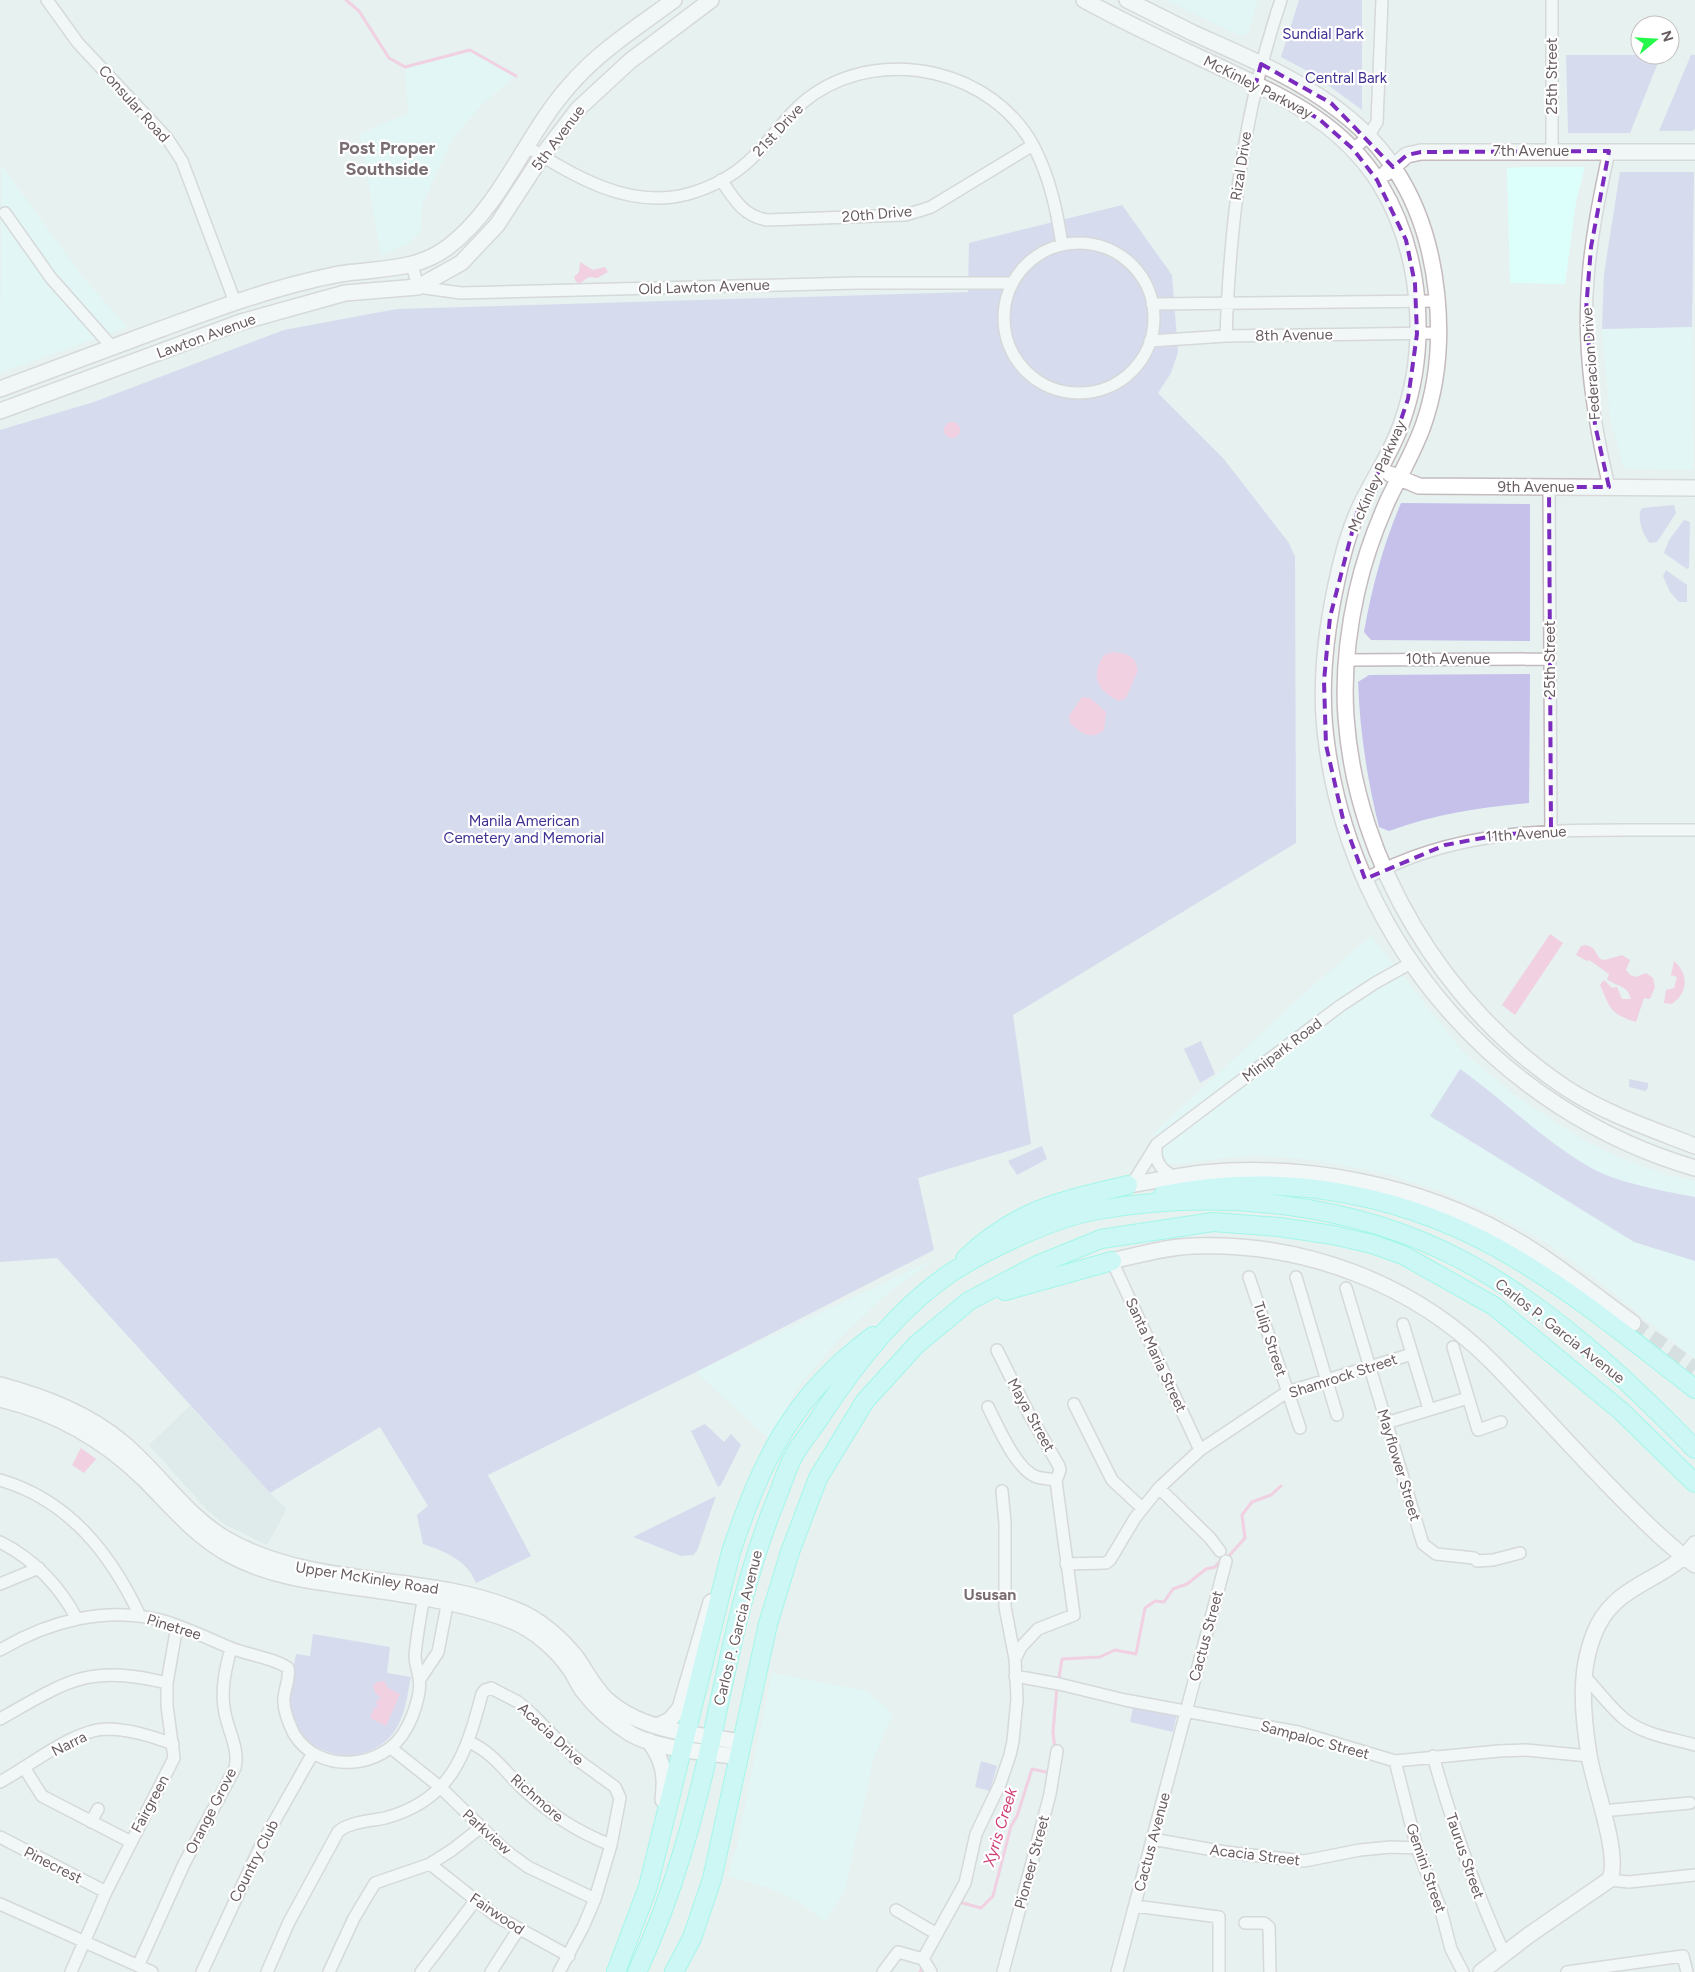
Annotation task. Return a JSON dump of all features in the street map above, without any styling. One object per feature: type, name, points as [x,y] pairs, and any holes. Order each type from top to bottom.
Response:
[{"type":"main road","name":"5th Avenue","points":[[412,266],[424,262],[448,247],[469,228],[500,191],[526,146],[570,85],[589,65],[674,0]]},
{"type":"main road","name":"5th Avenue","points":[[418,287],[465,259],[497,224],[542,156],[578,109],[604,83],[630,60],[711,0]]},
{"type":"main road","name":"McKinley Parkway","points":[[1084,0],[1256,83],[1319,118],[1353,149],[1377,180],[1396,214],[1406,240],[1417,301],[1414,372],[1402,422],[1357,514],[1344,551],[1330,617],[1324,681],[1326,745],[1343,819],[1365,879],[1385,922],[1429,989],[1494,1058],[1557,1105],[1615,1137],[1695,1168]]},
{"type":"main road","name":"McKinley Parkway","points":[[1127,0],[1261,64],[1331,103],[1368,136],[1393,167],[1416,209],[1430,256],[1438,300],[1435,374],[1428,410],[1388,501],[1366,559],[1352,620],[1347,660],[1346,713],[1348,743],[1362,804],[1385,868],[1405,910],[1443,970],[1482,1017],[1528,1061],[1568,1089],[1598,1106],[1695,1146]]},
{"type":"main road","name":"7th Avenue","points":[[1377,180],[1407,155],[1421,152],[1695,152]]},
{"type":"main road","name":"Lawton Avenue","points":[[0,389],[235,302],[329,277],[412,266]]},
{"type":"main road","name":"Lawton Avenue","points":[[0,411],[241,322],[307,302],[345,293],[418,287]]},
{"type":"main road","name":"9th Avenue","points":[[1380,469],[1419,486],[1695,488]]},
{"type":"main road","points":[[949,1275],[990,1236],[1018,1219],[1064,1201],[1128,1185],[1204,1173],[1256,1171],[1309,1174],[1361,1182],[1412,1195],[1510,1236],[1633,1323]]},
{"type":"main road","points":[[1095,1210],[1202,1187],[1247,1184],[1321,1189],[1372,1198],[1404,1207],[1463,1230],[1519,1260],[1585,1306],[1695,1389]]},
{"type":"main road","name":"Carlos P. Garcia Avenue","points":[[637,1972],[658,1927],[678,1869],[710,1744],[736,1623],[758,1544],[793,1458],[840,1386],[892,1324],[949,1275],[1008,1242],[1055,1222],[1095,1210],[1212,1201],[1281,1204],[1382,1225],[1461,1259],[1510,1288],[1638,1392],[1695,1449]]},
{"type":"main road","name":"Carlos P. Garcia Avenue","points":[[674,1972],[692,1938],[712,1879],[768,1624],[790,1552],[818,1478],[865,1401],[917,1344],[969,1301],[1037,1265],[1101,1239],[1160,1228],[1213,1222],[1279,1227],[1333,1235],[1372,1244],[1403,1255],[1494,1306],[1620,1410],[1695,1483]]},
{"type":"main road","points":[[969,1301],[1112,1261],[1193,1246],[1232,1247],[1298,1255],[1335,1264],[1387,1286],[1443,1321],[1490,1360],[1580,1457],[1656,1534],[1692,1554]]},
{"type":"main road","points":[[657,1726],[670,1720],[680,1708],[700,1634],[762,1468],[794,1414],[831,1371],[858,1347],[907,1311]]},
{"type":"main road","name":"Upper McKinley Road","points":[[0,1385],[38,1397],[85,1417],[123,1443],[164,1491]]},
{"type":"main road","name":"Upper McKinley Road","points":[[0,1398],[32,1407],[78,1428],[225,1538],[261,1556],[282,1564],[306,1569],[448,1598],[509,1607],[536,1620],[569,1650],[607,1700],[632,1717],[657,1726],[685,1740]]},
{"type":"main road","points":[[616,1972],[639,1915],[654,1867],[731,1552]]},
{"type":"main road","points":[[1483,1971],[1609,1880],[1613,1874],[1612,1853],[1589,1756],[1582,1697],[1587,1650],[1605,1612],[1635,1586],[1692,1554]]},
{"type":"main road","name":"Upper McKinley Road","points":[[448,1598],[503,1617],[528,1629],[561,1657],[583,1690],[602,1711],[628,1732],[649,1741],[685,1740],[741,1750]]},
{"type":"main road","points":[[649,1741],[659,1755],[666,1778],[654,1867]]},
{"type":"street","name":"Consular Road","points":[[47,0],[78,43],[167,138],[182,161],[235,302]]},
{"type":"street","name":"Rizal Drive","points":[[1226,336],[1238,180],[1256,83],[1281,0]]},
{"type":"street","points":[[1353,149],[1368,136],[1377,122],[1382,0]]},
{"type":"street","name":"25th Street","points":[[1552,0],[1552,151]]},
{"type":"street","name":"21st Drive","points":[[526,146],[600,186],[634,196],[664,198],[688,194],[720,180],[747,163],[788,116],[814,94],[847,77],[885,68],[938,74],[962,82],[1004,110],[1033,145],[1053,192],[1062,245]]},
{"type":"street","name":"20th Drive","points":[[720,180],[744,211],[758,219],[905,214],[931,207],[1033,145]]},
{"type":"street","name":"Federacion Drive","points":[[1609,151],[1591,247],[1586,310],[1587,350],[1595,425],[1609,487]]},
{"type":"street","points":[[16,209],[2,214],[57,286],[112,348]]},
{"type":"street","points":[[1092,244],[1120,255],[1138,272],[1149,293],[1152,304],[1154,323],[1150,341],[1136,368],[1112,386],[1082,394],[1052,389],[1030,376],[1022,368],[1007,341],[1004,312],[1012,283],[1033,258],[1062,245],[1092,244]]},
{"type":"street","points":[[412,266],[418,287]]},
{"type":"street","name":"Old Lawton Avenue","points":[[418,287],[472,293],[857,283],[1012,283]]},
{"type":"street","points":[[1152,304],[1438,300]]},
{"type":"street","name":"8th Avenue","points":[[1150,341],[1226,336],[1438,333]]},
{"type":"street","name":"25th Street","points":[[1549,487],[1551,831]]},
{"type":"street","name":"10th Avenue","points":[[1347,660],[1550,659]]},
{"type":"street","name":"11th Avenue","points":[[1365,879],[1385,868],[1445,846],[1476,838],[1551,831],[1695,830]]},
{"type":"street","name":"Minipark Road","points":[[1128,1185],[1136,1178],[1157,1144],[1340,1006],[1375,983],[1411,963]]},
{"type":"street","points":[[1157,1144],[1155,1153],[1159,1167],[1174,1177]]},
{"type":"street","name":"Santa Maria Street","points":[[1112,1261],[1200,1450]]},
{"type":"street","name":"Tulip Street","points":[[1249,1277],[1300,1428]]},
{"type":"street","points":[[1296,1277],[1337,1415]]},
{"type":"street","name":"Mayflower Street","points":[[1346,1288],[1422,1544],[1436,1554],[1474,1558],[1477,1561],[1493,1560],[1520,1553]]},
{"type":"street","points":[[1403,1324],[1429,1409]]},
{"type":"street","points":[[1453,1347],[1478,1430],[1501,1422]]},
{"type":"street","name":"Maya Street","points":[[998,1350],[1029,1414],[1059,1466],[1060,1470],[1056,1481],[1073,1617],[1038,1629],[1021,1647],[1015,1659]]},
{"type":"street","name":"Shamrock Street","points":[[1066,1564],[1106,1562],[1110,1560],[1142,1508],[1200,1450],[1287,1392],[1412,1354]]},
{"type":"street","points":[[1386,1423],[1468,1398]]},
{"type":"street","points":[[1074,1404],[1112,1480],[1142,1508]]},
{"type":"street","points":[[988,1407],[1026,1471],[1037,1477],[1056,1481]]},
{"type":"street","points":[[0,1480],[46,1500],[82,1529],[101,1549],[118,1573],[140,1616]]},
{"type":"street","name":"Cactus Street","points":[[1160,1488],[1210,1538],[1223,1556],[1186,1711]]},
{"type":"street","points":[[923,1958],[965,1883],[976,1834],[1000,1784],[1010,1755],[1015,1723],[1015,1659],[1005,1607],[1005,1523],[1002,1490]]},
{"type":"street","points":[[0,1542],[39,1568],[52,1580],[66,1598],[77,1619]]},
{"type":"street","points":[[0,1584],[39,1568]]},
{"type":"street","points":[[420,1679],[415,1661],[425,1593]]},
{"type":"street","points":[[313,1753],[336,1762],[347,1763],[376,1756],[391,1748],[407,1728],[420,1679],[436,1658],[448,1598]]},
{"type":"street","name":"Pinetree","points":[[0,1650],[36,1632],[77,1619],[96,1616],[140,1616],[177,1626],[230,1648],[282,1664],[288,1668],[289,1675],[284,1698],[285,1710],[294,1734],[313,1753]]},
{"type":"street","name":"Fairgreen","points":[[71,1972],[130,1842],[174,1758],[167,1706],[167,1683],[177,1626]]},
{"type":"street","name":"Orange Grove","points":[[138,1966],[184,1864],[235,1768],[238,1757],[223,1705],[225,1674],[230,1648]]},
{"type":"street","points":[[0,1719],[48,1690],[84,1678],[120,1674],[167,1683]]},
{"type":"street","name":"Sampaloc Street","points":[[1015,1676],[1298,1732],[1358,1752],[1395,1761],[1433,1756],[1526,1750],[1589,1756]]},
{"type":"street","points":[[1584,1676],[1622,1718],[1635,1726],[1695,1745]]},
{"type":"street","name":"Acacia Drive","points":[[267,1972],[289,1922],[338,1832],[347,1826],[405,1811],[428,1798],[440,1787],[456,1768],[469,1742],[482,1694],[491,1688],[518,1702],[575,1758],[618,1792],[619,1809],[611,1845],[595,1899],[559,1972]]},
{"type":"street","name":"Cactus Avenue","points":[[1119,1972],[1186,1711]]},
{"type":"street","name":"Narra","points":[[0,1782],[25,1769],[72,1739],[104,1729],[139,1733],[173,1744]]},
{"type":"street","name":"Richmore","points":[[469,1742],[489,1752],[521,1786],[560,1819],[582,1834],[611,1845]]},
{"type":"street","name":"Parkview","points":[[391,1748],[440,1787],[480,1828],[528,1867],[595,1899]]},
{"type":"street","name":"Pioneer Street","points":[[1003,1972],[1050,1794],[1056,1751]]},
{"type":"street","name":"Country Club","points":[[202,1972],[261,1845],[313,1753]]},
{"type":"street","name":"Taurus Street","points":[[1433,1756],[1470,1873],[1504,1954]]},
{"type":"street","name":"Gemini Street","points":[[1395,1761],[1417,1848],[1440,1907],[1451,1949],[1463,1972]]},
{"type":"street","points":[[25,1769],[42,1796],[130,1842]]},
{"type":"street","points":[[1602,1811],[1690,1803]]},
{"type":"street","points":[[91,1822],[98,1809]]},
{"type":"street","points":[[330,1972],[354,1918],[375,1883],[430,1864],[458,1846],[480,1828]]},
{"type":"street","name":"Pinecrest","points":[[0,1838],[106,1892]]},
{"type":"street","name":"Acacia Street","points":[[1152,1839],[1225,1852],[1304,1861],[1360,1850],[1391,1847],[1417,1848]]},
{"type":"street","name":"Fairwood","points":[[430,1864],[475,1901],[518,1930],[568,1956]]},
{"type":"street","points":[[1609,1880],[1629,1882],[1695,1875]]},
{"type":"street","points":[[421,1972],[475,1901]]},
{"type":"street","points":[[0,1904],[152,1972]]},
{"type":"street","points":[[1135,1906],[1220,1917],[1219,1972]]},
{"type":"street","points":[[896,1910],[937,1934]]},
{"type":"street","points":[[1245,1923],[1264,1923],[1268,1927],[1270,1972]]},
{"type":"street","points":[[491,1972],[518,1930]]},
{"type":"street","points":[[883,1972],[898,1952],[923,1958],[930,1972]]},
{"type":"street","points":[[1567,1972],[1682,1956],[1685,1957],[1689,1966]]},
{"type":"highlighted area","points":[[1261,64],[1331,103],[1393,167],[1407,155],[1421,152],[1609,151],[1591,247],[1586,310],[1595,425],[1609,487],[1549,487],[1551,831],[1498,835],[1445,845],[1365,879],[1343,819],[1326,745],[1324,681],[1330,617],[1357,513],[1392,446],[1408,399],[1417,334],[1415,284],[1406,240],[1377,180],[1353,149],[1319,119],[1256,83]]},
{"type":"shaded area","points":[[1167,0],[1258,0],[1248,33],[1240,36]]},
{"type":"shaded area","points":[[470,50],[516,76],[482,104],[452,140],[422,205],[421,232],[406,245],[381,255],[360,134],[408,113],[405,67]]},
{"type":"shaded area","points":[[2,166],[82,276],[127,327],[0,373]]},
{"type":"shaded area","points":[[1585,167],[1576,202],[1565,284],[1510,283],[1507,168]]},
{"type":"shaded area","points":[[580,262],[593,270],[605,267],[608,272],[597,278],[589,277],[580,283],[576,282],[574,277],[579,272]]},
{"type":"shaded area","points":[[1692,327],[1693,470],[1628,469],[1623,466],[1610,417],[1602,329]]},
{"type":"shaded area","points":[[952,422],[958,424],[960,430],[958,436],[952,438],[946,436],[944,430],[946,424]]},
{"type":"shaded area","points":[[1113,652],[1125,654],[1134,659],[1138,670],[1126,698],[1119,701],[1105,692],[1098,682],[1097,676],[1097,670],[1104,655]]},
{"type":"shaded area","points":[[1082,697],[1090,698],[1106,712],[1104,730],[1095,735],[1086,734],[1070,723],[1069,716]]},
{"type":"shaded area","points":[[1550,934],[1563,943],[1515,1015],[1502,1005]]},
{"type":"shaded area","points":[[1371,936],[1463,1052],[1517,1097],[1578,1137],[1620,1158],[1664,1174],[1695,1181],[1695,1359],[1590,1274],[1547,1243],[1498,1216],[1443,1192],[1384,1173],[1314,1160],[1255,1155],[1153,1166],[1153,1134],[1308,990]]},
{"type":"shaded area","points":[[1586,945],[1593,948],[1600,959],[1605,960],[1622,955],[1630,960],[1626,970],[1630,975],[1636,977],[1646,973],[1653,978],[1655,987],[1650,999],[1644,998],[1636,1022],[1621,1016],[1612,1009],[1600,985],[1604,980],[1612,988],[1617,987],[1622,999],[1631,999],[1627,991],[1607,979],[1609,974],[1589,960],[1587,961],[1576,955],[1581,946]]},
{"type":"shaded area","points":[[1674,961],[1679,966],[1684,977],[1684,989],[1672,1004],[1664,1003],[1666,990],[1674,988],[1677,977],[1671,975]]},
{"type":"shaded area","points":[[938,1257],[889,1292],[839,1339],[798,1387],[769,1439],[696,1372]]},
{"type":"shaded area","points":[[190,1406],[287,1509],[267,1545],[224,1524],[208,1511],[149,1445]]},
{"type":"shaded area","points":[[81,1448],[96,1459],[84,1473],[72,1465]]},
{"type":"shaded area","points":[[772,1673],[866,1691],[893,1714],[874,1757],[845,1889],[826,1922],[798,1901],[766,1887],[728,1876],[737,1845]]},
{"type":"shaded area","points":[[384,1681],[388,1688],[400,1694],[386,1726],[370,1718],[374,1708],[378,1707],[376,1702],[381,1697],[376,1694],[373,1686],[377,1682]]},
{"type":"green space","name":"Sundial Park","points":[[1299,0],[1362,0],[1362,110],[1313,74],[1281,57]]},
{"type":"green space","points":[[1566,55],[1630,55],[1630,65],[1657,65],[1630,133],[1568,133]]},
{"type":"green space","points":[[1691,55],[1695,55],[1695,129],[1692,131],[1659,131]]},
{"type":"green space","points":[[1620,172],[1694,172],[1692,327],[1602,329],[1604,274]]},
{"type":"green space","name":"Manila American Cemetery and Memorial","points":[[1122,205],[1172,275],[1178,352],[1171,373],[1158,393],[1223,458],[1289,543],[1295,557],[1296,843],[1013,1015],[1031,1144],[918,1178],[934,1250],[696,1372],[488,1475],[531,1556],[476,1583],[467,1568],[455,1558],[423,1544],[417,1515],[428,1506],[380,1427],[270,1493],[57,1258],[0,1262],[0,430],[94,402],[284,330],[397,309],[968,292],[969,243]]},
{"type":"green space","points":[[1401,503],[1530,504],[1530,641],[1371,640],[1364,632],[1371,599],[1383,550]]},
{"type":"green space","points":[[1674,505],[1676,513],[1657,542],[1650,543],[1641,526],[1640,512],[1642,508]]},
{"type":"green space","points":[[1684,520],[1690,522],[1689,567],[1687,569],[1664,553],[1669,540]]},
{"type":"green space","points":[[1666,570],[1687,585],[1687,602],[1679,602],[1670,592],[1663,576]]},
{"type":"green space","points":[[1530,674],[1529,803],[1458,812],[1389,831],[1379,827],[1365,755],[1360,719],[1358,682],[1369,675]]},
{"type":"green space","points":[[1201,1041],[1215,1074],[1200,1083],[1184,1049]]},
{"type":"green space","points":[[1460,1069],[1542,1135],[1595,1170],[1631,1183],[1695,1197],[1695,1261],[1634,1242],[1430,1116]]},
{"type":"green space","points":[[1629,1079],[1648,1083],[1648,1088],[1645,1091],[1629,1087]]},
{"type":"green space","points":[[1042,1146],[1047,1159],[1017,1175],[1008,1161]]},
{"type":"green space","points":[[705,1424],[724,1442],[731,1434],[741,1445],[721,1485],[718,1487],[691,1431]]},
{"type":"green space","points":[[716,1496],[697,1551],[693,1555],[681,1556],[633,1537]]},
{"type":"green space","points":[[313,1634],[390,1647],[387,1673],[411,1677],[401,1720],[394,1732],[382,1745],[367,1752],[351,1755],[334,1754],[319,1748],[306,1738],[296,1725],[291,1708],[290,1688],[296,1654],[310,1656]]},
{"type":"green space","points":[[1134,1703],[1177,1713],[1173,1732],[1130,1722]]},
{"type":"green space","points":[[981,1761],[997,1766],[990,1791],[975,1787]]},
{"type":"waterway","points":[[346,0],[359,11],[389,58],[405,67],[470,50],[516,76]]},
{"type":"waterway","name":"Xyris Creek","points":[[1227,1558],[1245,1538],[1242,1515],[1252,1502],[1271,1495],[1281,1486]]},
{"type":"waterway","name":"Xyris Creek","points":[[1059,1678],[1062,1659],[1100,1657],[1115,1650],[1136,1654],[1145,1608],[1155,1601],[1164,1602],[1173,1589],[1187,1584],[1206,1569],[1215,1567],[1221,1560]]},
{"type":"waterway","name":"Xyris Creek","points":[[1055,1750],[1053,1732],[1057,1687]]},
{"type":"waterway","name":"Xyris Creek","points":[[959,1902],[981,1908],[993,1896],[1011,1826],[1017,1816],[1032,1769],[1051,1773]]},
{"type":"waterway","name":"Xyris Creek","points":[[920,1972],[923,1966]]},
{"type":"tunnel","points":[[1633,1323],[1695,1369]]},
{"type":"district","name":"Post Proper Southside","points":[[387,158]]},
{"type":"district","name":"Ususan","points":[[990,1594]]},
{"type":"park label","name":"Central Bark","points":[[1346,78]]}]
